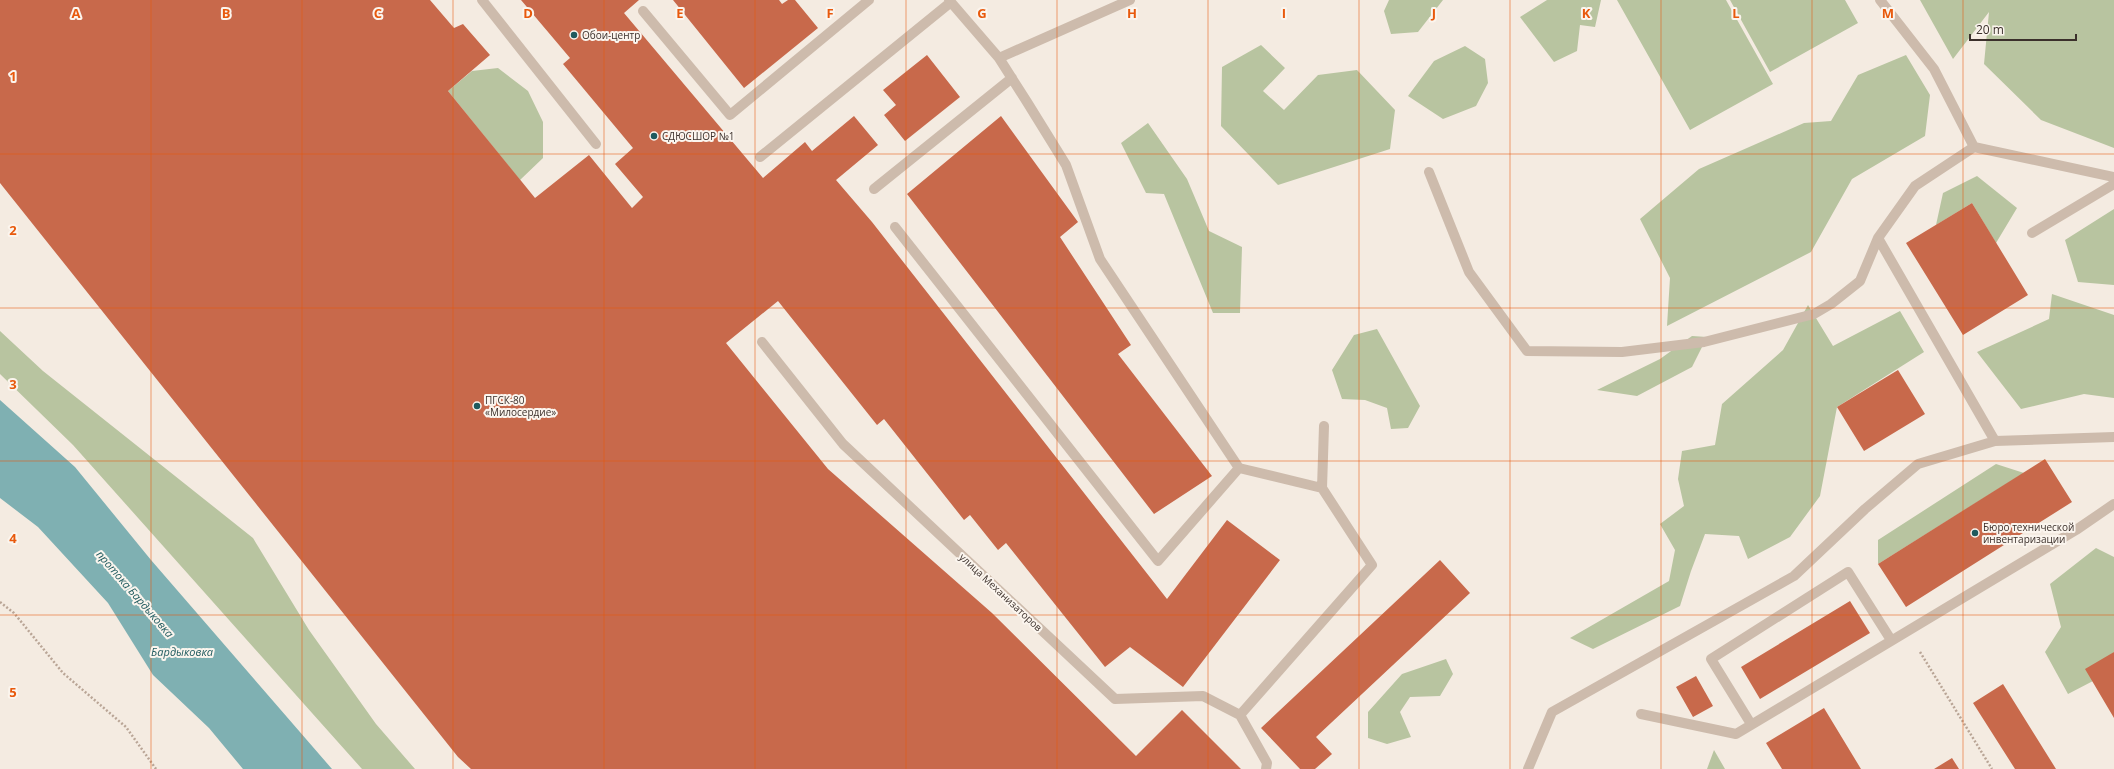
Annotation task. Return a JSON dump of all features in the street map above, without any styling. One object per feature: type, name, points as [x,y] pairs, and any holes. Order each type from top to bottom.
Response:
[{"type":"lane","points":[[482,0],[596,144]]},
{"type":"lane","points":[[643,11],[730,115],[869,0]]},
{"type":"lane","points":[[999,58],[1130,0]]},
{"type":"lane","points":[[1880,0],[1934,69],[1974,147]]},
{"type":"lane","points":[[760,157],[950,1],[999,58],[1066,165],[1100,259],[1239,468],[1322,488]]},
{"type":"lane","points":[[874,189],[1012,78]]},
{"type":"lane","points":[[1429,172],[1469,272],[1527,351],[1622,352],[1696,343],[1814,314],[1831,304],[1860,281],[1878,238],[1915,186],[1974,147],[2114,177]]},
{"type":"lane","points":[[2032,232],[2114,184]]},
{"type":"lane","points":[[895,227],[1158,561],[1239,468]]},
{"type":"lane","points":[[1878,238],[1995,441]]},
{"type":"lane","name":"улица Механизаторов","points":[[762,342],[843,444],[1115,699],[1203,696],[1240,715]]},
{"type":"lane","points":[[1266,769],[1267,763],[1240,715],[1372,565],[1322,488],[1324,426]]},
{"type":"lane","points":[[1528,769],[1552,712],[1794,576],[1865,510],[1918,464],[1995,441],[2114,437]]},
{"type":"lane","points":[[1641,714],[1736,734],[2076,530],[2114,504]]},
{"type":"lane","points":[[1751,724],[1711,659],[1848,572],[1891,640]]},
{"type":"path","points":[[0,602],[14,613],[63,672],[126,727],[156,769]]},
{"type":"path","points":[[1908,631],[1992,769]]},
{"type":"green space","points":[[1389,0],[1443,0],[1418,32],[1391,34],[1384,11]]},
{"type":"green space","points":[[1547,0],[1601,0],[1595,27],[1580,25],[1577,51],[1554,62],[1520,17]]},
{"type":"green space","points":[[1617,0],[1726,0],[1773,84],[1690,130]]},
{"type":"green space","points":[[1730,0],[1845,0],[1858,23],[1770,72]]},
{"type":"green space","points":[[1920,0],[2114,0],[2114,148],[2041,120],[1984,64],[1989,12],[1953,59]]},
{"type":"green space","points":[[1261,45],[1285,68],[1263,91],[1284,110],[1318,75],[1357,70],[1395,110],[1390,149],[1278,185],[1221,126],[1222,67]]},
{"type":"green space","points":[[1465,46],[1485,59],[1488,83],[1476,106],[1443,119],[1408,96],[1434,61]]},
{"type":"green space","points":[[1906,55],[1930,95],[1925,136],[1852,179],[1811,252],[1667,326],[1670,278],[1640,219],[1699,169],[1804,123],[1831,121],[1858,75]]},
{"type":"green space","points":[[498,68],[528,91],[543,122],[543,158],[520,180],[448,91],[472,71]]},
{"type":"green space","points":[[1148,123],[1187,179],[1209,231],[1242,247],[1240,313],[1213,313],[1164,194],[1146,193],[1121,143]]},
{"type":"green space","points":[[1977,176],[2017,208],[1996,243],[1972,203],[1936,225],[1943,193]]},
{"type":"green space","points":[[2114,209],[2114,285],[2078,282],[2065,240]]},
{"type":"green space","points":[[2052,294],[2114,315],[2114,398],[2084,394],[2021,409],[1977,352],[2049,319]]},
{"type":"green space","points":[[1808,305],[1833,346],[1900,311],[1924,352],[1837,407],[1820,496],[1790,537],[1748,559],[1739,536],[1705,534],[1680,606],[1593,649],[1570,638],[1669,581],[1675,550],[1660,524],[1684,506],[1678,479],[1682,451],[1715,445],[1722,404],[1783,350]]},
{"type":"green space","points":[[1377,329],[1420,406],[1408,428],[1391,429],[1387,408],[1365,400],[1342,399],[1332,370],[1354,335]]},
{"type":"green space","points":[[0,331],[43,371],[253,538],[309,630],[376,724],[415,769],[362,769],[73,445],[0,374]]},
{"type":"green space","points":[[1692,336],[1707,337],[1692,367],[1637,396],[1597,390],[1660,359]]},
{"type":"green space","points":[[1996,464],[2024,473],[1878,564],[1878,540]]},
{"type":"green space","points":[[2096,548],[2114,557],[2114,652],[2093,681],[2068,694],[2045,652],[2061,627],[2050,584]]},
{"type":"green space","points":[[1446,659],[1453,674],[1440,696],[1410,697],[1400,712],[1411,737],[1387,744],[1368,738],[1368,712],[1402,674]]},
{"type":"green space","points":[[1714,750],[1725,769],[1707,769]]},
{"type":"water","name":"Бардыковка","points":[[0,400],[75,467],[151,560],[332,769],[243,769],[209,728],[153,675],[108,603],[38,527],[0,498]]},
{"type":"building","name":"ПГСК-80 «Милосердие»","points":[[0,0],[430,0],[454,28],[463,24],[490,55],[448,91],[535,198],[589,155],[632,208],[643,197],[615,164],[633,148],[563,64],[570,58],[521,0],[639,0],[624,13],[763,178],[805,142],[812,151],[854,116],[878,145],[836,180],[872,222],[1167,599],[1227,520],[1280,560],[1183,687],[1130,647],[1105,667],[1006,543],[998,550],[970,515],[964,520],[884,419],[877,425],[778,301],[726,343],[828,469],[992,613],[1136,756],[1182,710],[1241,769],[471,769],[458,757],[0,183]]},
{"type":"building","points":[[673,0],[779,0],[782,4],[788,0],[795,0],[818,28],[744,88]]},
{"type":"building","points":[[927,55],[960,97],[905,141],[884,115],[896,105],[883,90]]},
{"type":"building","points":[[1001,116],[1078,222],[1060,237],[1131,345],[1118,354],[1212,476],[1154,514],[907,194]]},
{"type":"building","points":[[1972,203],[2028,295],[1963,335],[1906,243]]},
{"type":"building","points":[[1898,370],[1925,414],[1864,451],[1837,407]]},
{"type":"building","name":"Бюро технической инвентаризации","points":[[2045,459],[2072,502],[1906,607],[1878,564]]},
{"type":"building","points":[[1440,560],[1470,593],[1316,737],[1332,754],[1315,769],[1300,769],[1261,728]]},
{"type":"building","points":[[1850,601],[1870,633],[1760,699],[1741,667]]},
{"type":"building","points":[[2114,652],[2114,718],[2085,669]]},
{"type":"building","points":[[1696,676],[1713,706],[1693,717],[1676,687]]},
{"type":"building","points":[[2003,684],[2056,769],[2015,769],[1973,703]]},
{"type":"building","points":[[1824,708],[1861,769],[1782,769],[1766,743]]},
{"type":"building","points":[[1952,758],[1959,769],[1934,769]]},
{"type":"place","name":"Обои-центр","points":[[574,35]]},
{"type":"place","name":"СДЮСШОР №1","points":[[654,136]]},
{"type":"place","name":"ПГСК-80 «Милосердие»","points":[[477,406]]},
{"type":"place","name":"Бюро технической инвентаризации","points":[[1975,533]]},
{"type":"water label","name":"протока Бардыковка","points":[[135,594]]}]
